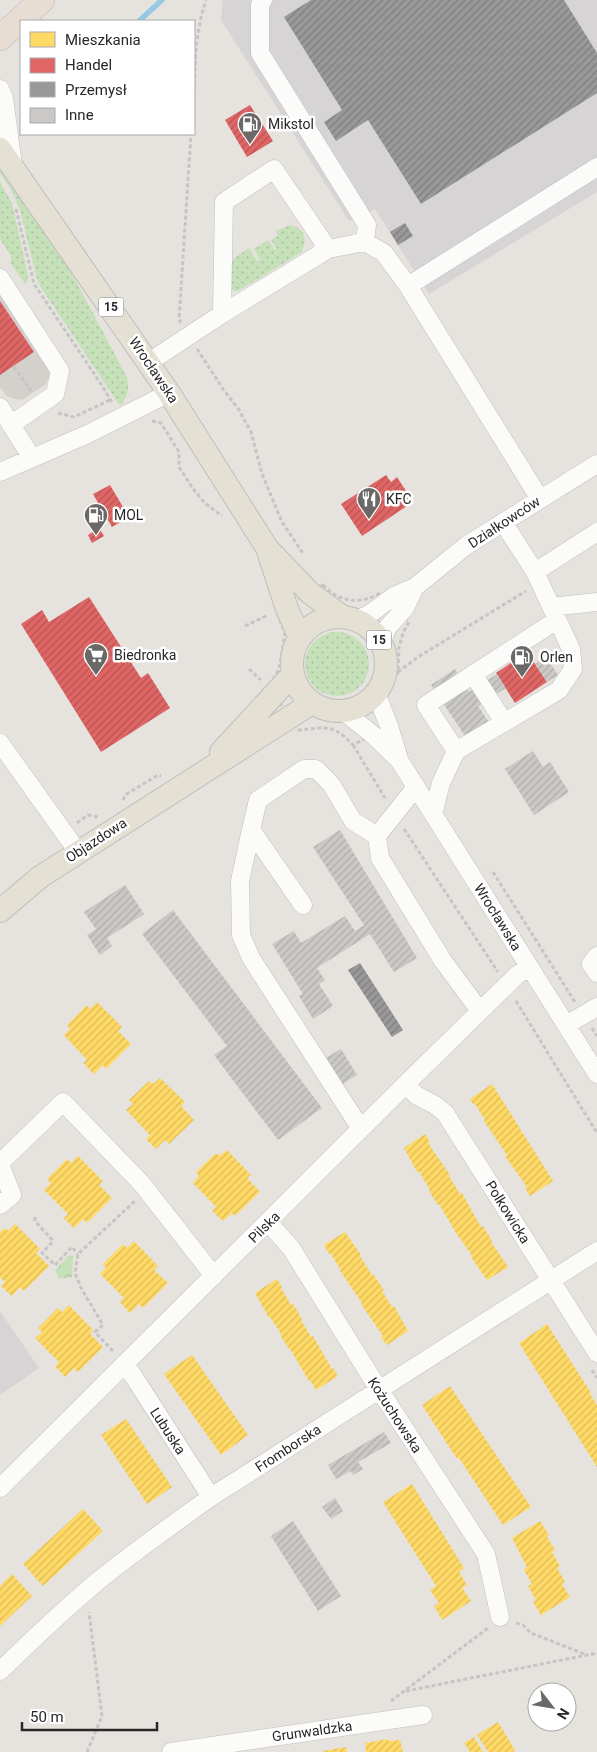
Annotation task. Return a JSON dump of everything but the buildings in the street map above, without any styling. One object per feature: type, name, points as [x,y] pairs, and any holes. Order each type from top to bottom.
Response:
[{"type":"highway","points":[[0,38],[42,0]]},
{"type":"main road","name":"Wrocławska","points":[[6,158],[170,392],[267,548],[278,607],[300,638]]},
{"type":"main road","name":"Wrocławska","points":[[267,548],[317,585],[350,618]]},
{"type":"main road","points":[[350,618],[330,617],[318,621],[308,628],[294,649],[293,674],[303,695],[312,703],[327,709],[343,711],[361,705],[376,693]]},
{"type":"main road","name":"15","points":[[350,618],[369,627],[378,638],[384,652],[386,668],[376,693]]},
{"type":"main road","name":"Objazdowa","points":[[198,777],[268,692],[293,674]]},
{"type":"main road","name":"Objazdowa","points":[[0,911],[40,877],[312,703]]},
{"type":"street","points":[[263,0],[260,5],[260,53],[367,225],[365,242]]},
{"type":"street","points":[[0,88],[4,98],[6,158]]},
{"type":"street","points":[[408,286],[597,167]]},
{"type":"street","points":[[222,314],[224,202],[274,169],[328,250]]},
{"type":"street","points":[[149,362],[222,314],[328,250],[365,242],[384,253],[408,286],[540,499]]},
{"type":"street","points":[[0,278],[60,372],[55,394],[12,424]]},
{"type":"street","points":[[0,472],[88,434],[170,392]]},
{"type":"street","points":[[0,407],[32,458]]},
{"type":"street","name":"Działkowców","points":[[381,645],[394,607],[394,596],[414,587],[442,564],[503,522],[597,464]]},
{"type":"street","points":[[433,814],[441,783],[456,751],[559,690],[573,669],[571,649],[538,577],[503,522]]},
{"type":"street","points":[[538,577],[597,532]]},
{"type":"street","points":[[456,751],[426,705],[473,674],[554,614],[597,602]]},
{"type":"street","name":"Działkowców","points":[[350,618],[394,607]]},
{"type":"street","points":[[473,674],[504,722]]},
{"type":"street","name":"Wrocławska","points":[[376,693],[389,726],[399,760]]},
{"type":"street","name":"Wrocławska","points":[[343,711],[372,734],[399,760],[597,1074]]},
{"type":"street","points":[[0,743],[78,852]]},
{"type":"street","points":[[362,1129],[251,958],[241,934],[240,881],[258,800],[304,770],[316,769],[331,784],[353,821],[377,836]]},
{"type":"street","points":[[416,787],[377,836],[380,858],[443,961],[480,1011]]},
{"type":"street","points":[[251,830],[303,905]]},
{"type":"street","points":[[597,956],[591,964],[597,973]]},
{"type":"street","name":"Pilska","points":[[0,1488],[480,1011],[529,967]]},
{"type":"street","points":[[566,1025],[597,1007]]},
{"type":"street","name":"Polkowicka","points":[[406,1084],[416,1096],[435,1105],[445,1113],[597,1354]]},
{"type":"street","points":[[0,1206],[12,1195],[0,1164],[63,1102],[146,1190],[214,1276]]},
{"type":"street","name":"Kożuchowska","points":[[268,1222],[291,1248],[378,1389],[486,1554],[500,1617]]},
{"type":"street","name":"Fromborska","points":[[0,1671],[98,1581],[153,1538],[211,1497],[597,1251]]},
{"type":"street","name":"Lubuska","points":[[124,1364],[211,1497]]},
{"type":"street","name":"Grunwaldzka","points":[[171,1752],[423,1715]]},
{"type":"path","points":[[195,52],[206,0]]},
{"type":"path","points":[[191,135],[179,319],[222,389],[239,410],[251,432],[262,474],[282,522],[308,561]]},
{"type":"path","points":[[15,203],[34,284],[120,418]]},
{"type":"path","points":[[14,367],[33,394]]},
{"type":"path","points":[[50,411],[74,417],[110,400]]},
{"type":"path","points":[[147,420],[161,423],[179,452],[179,467],[194,490],[206,504],[226,519]]},
{"type":"path","points":[[353,745],[395,722],[384,706],[385,693],[398,672],[538,577]]},
{"type":"path","points":[[245,626],[317,585],[348,600],[361,600],[380,593],[410,622],[403,632],[399,647],[398,672]]},
{"type":"path","points":[[268,692],[279,670],[285,633],[278,607]]},
{"type":"path","points":[[249,669],[299,730],[327,727],[342,733],[353,745],[394,815],[506,986],[597,1133]]},
{"type":"path","points":[[120,806],[125,795],[158,775],[168,778]]},
{"type":"path","points":[[63,831],[88,815],[103,817]]},
{"type":"path","points":[[118,1344],[112,1350],[95,1332],[103,1325],[81,1288],[75,1273],[78,1254],[146,1190]]},
{"type":"path","points":[[35,1217],[35,1221],[53,1241],[42,1253],[55,1265],[72,1247],[78,1254]]},
{"type":"path","points":[[87,1752],[102,1716],[89,1611]]},
{"type":"path","points":[[390,1702],[486,1630],[500,1617],[523,1625],[531,1633],[587,1655]]},
{"type":"path","points":[[405,1691],[597,1654]]},
{"type":"shaded area","points":[[223,0],[597,0],[597,192],[429,294],[375,209],[349,221],[221,20]]},
{"type":"shaded area","points":[[0,292],[50,370],[46,384],[22,400],[7,396],[0,387]]},
{"type":"shaded area","points":[[0,1311],[39,1368],[0,1395]]},
{"type":"green space","points":[[0,167],[66,263],[126,375],[128,391],[120,406],[38,283],[20,210],[12,191],[0,173]]},
{"type":"green space","points":[[0,182],[12,203],[28,275],[25,284],[11,264],[11,256],[0,239]]},
{"type":"green space","points":[[290,225],[295,226],[304,234],[302,252],[238,291],[232,290],[227,285],[230,267],[234,259],[249,248],[257,261],[260,260],[254,249],[268,240],[275,250],[277,249],[271,240],[278,236],[276,231]]},
{"type":"green space","points":[[337,632],[355,638],[363,646],[369,664],[363,682],[355,690],[337,696],[319,690],[311,682],[305,664],[311,646],[319,638]]},
{"type":"green space","points":[[69,1255],[73,1256],[72,1277],[59,1279],[55,1270]]},
{"type":"waterway","points":[[140,20],[162,0]]},
{"type":"place","name":"Mikstol","points":[[250,145]]},
{"type":"place","name":"KFC","points":[[369,520]]},
{"type":"place","name":"MOL","points":[[96,536]]},
{"type":"place","name":"Biedronka","points":[[96,676]]},
{"type":"place","name":"Orlen","points":[[522,678]]}]
